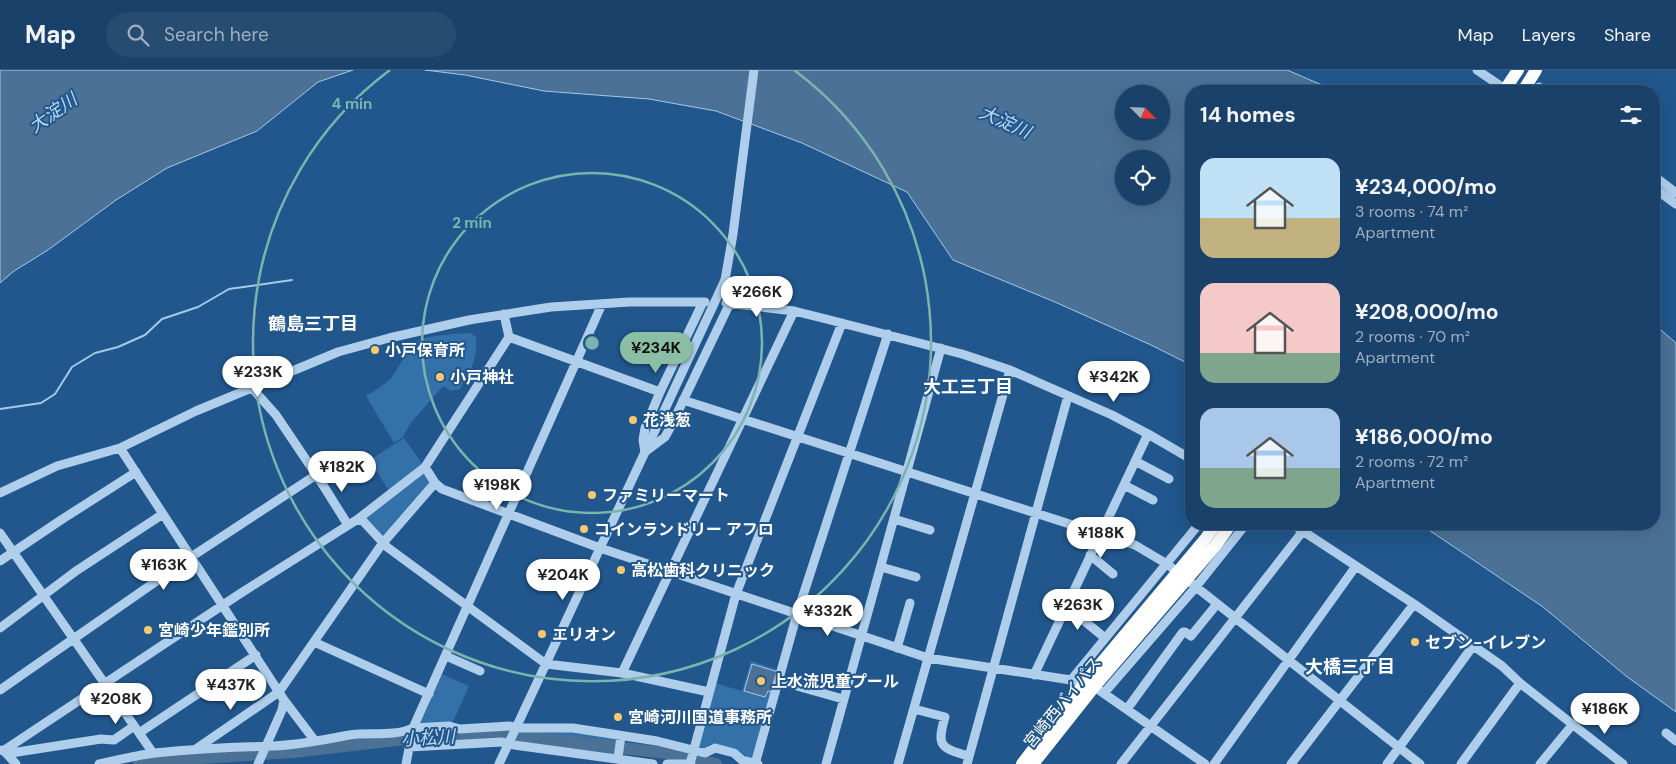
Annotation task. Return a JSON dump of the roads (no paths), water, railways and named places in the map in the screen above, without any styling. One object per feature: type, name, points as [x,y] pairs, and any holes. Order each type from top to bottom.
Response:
[{"type":"highway","points":[[1509,85],[1518,70]]},
{"type":"highway","points":[[1527,85],[1536,70]]},
{"type":"highway","name":"宮崎西バイパス","points":[[1033,764],[1094,687],[1212,530]]},
{"type":"highway","name":"宮崎西バイパス","points":[[1022,764],[1094,687],[1216,545],[1227,530]]},
{"type":"street","points":[[499,764],[725,280],[733,234],[754,70]]},
{"type":"street","points":[[1477,70],[1498,85]]},
{"type":"street","points":[[1660,181],[1676,193]]},
{"type":"street","points":[[1660,192],[1676,204]]},
{"type":"street","points":[[0,493],[57,466],[120,448],[196,411],[338,352],[389,338],[504,314],[551,307],[656,301],[704,302],[660,392],[645,428],[643,440],[645,452]]},
{"type":"street","points":[[645,452],[665,436],[727,303],[794,311],[942,348],[1010,370],[1148,434],[1185,456]]},
{"type":"street","points":[[406,764],[413,728],[602,304]]},
{"type":"street","points":[[622,673],[794,311]]},
{"type":"street","points":[[3,750],[358,519],[425,468],[509,337],[504,314]]},
{"type":"street","points":[[667,764],[690,764],[736,594],[842,323]]},
{"type":"street","points":[[99,764],[153,753],[196,749],[266,747],[413,728],[449,726],[460,729],[510,726],[517,728],[573,728],[656,742],[706,753],[715,748],[734,753],[742,760],[756,764],[797,614],[888,334]]},
{"type":"street","points":[[509,337],[660,392]]},
{"type":"street","points":[[826,764],[942,348]]},
{"type":"street","points":[[898,764],[1010,370]]},
{"type":"street","points":[[251,388],[276,415],[348,525]]},
{"type":"street","points":[[914,709],[945,717],[940,734],[946,750],[968,760],[1068,396]]},
{"type":"street","points":[[683,400],[1135,545],[1167,564],[1420,764]]},
{"type":"street","points":[[1034,675],[1148,434]]},
{"type":"street","points":[[120,448],[282,696],[315,741]]},
{"type":"street","points":[[1135,461],[1169,479]]},
{"type":"street","points":[[425,468],[435,483],[442,489],[600,548],[897,648],[928,658],[1071,680],[1094,687],[1205,764]]},
{"type":"street","points":[[0,561],[136,472]]},
{"type":"street","points":[[0,690],[191,557],[316,475]]},
{"type":"street","points":[[196,749],[282,696],[314,642],[382,544],[435,483]]},
{"type":"street","points":[[1124,485],[1153,500]]},
{"type":"street","points":[[0,628],[76,571],[163,514]]},
{"type":"street","points":[[358,519],[363,521],[382,544],[546,664],[622,673],[709,692]]},
{"type":"street","points":[[894,520],[930,530]]},
{"type":"street","points":[[1071,680],[1194,530]]},
{"type":"street","points":[[1094,687],[1195,588],[1241,530]]},
{"type":"street","points":[[1121,764],[1303,531],[1414,604],[1502,666],[1520,683],[1623,764]]},
{"type":"street","points":[[0,533],[153,753]]},
{"type":"street","points":[[1090,555],[1113,574]]},
{"type":"street","points":[[881,566],[916,577]]},
{"type":"street","points":[[1214,764],[1356,566]]},
{"type":"street","points":[[897,648],[910,603]]},
{"type":"street","points":[[1127,709],[1182,632],[1191,636],[1217,604]]},
{"type":"street","points":[[1291,764],[1414,604]]},
{"type":"street","points":[[1066,606],[1106,638]]},
{"type":"street","points":[[314,642],[429,694]]},
{"type":"street","points":[[1387,764],[1473,646]]},
{"type":"street","points":[[3,750],[11,753],[101,739],[114,740],[137,730],[256,655]]},
{"type":"street","points":[[446,656],[480,671]]},
{"type":"street","points":[[779,681],[843,699]]},
{"type":"street","points":[[1461,764],[1520,683]]},
{"type":"street","points":[[260,762],[282,710],[282,696]]},
{"type":"street","points":[[1540,764],[1572,724]]},
{"type":"street","points":[[1666,733],[1676,741]]},
{"type":"street","points":[[618,758],[621,736]]},
{"type":"street","points":[[409,747],[502,742],[653,764]]},
{"type":"street","points":[[3,750],[16,764]]},
{"type":"water","name":"大淀川","points":[[0,70],[353,70],[318,82],[257,131],[167,168],[116,200],[48,250],[14,271],[0,283]]},
{"type":"water","name":"大淀川","points":[[425,70],[1287,70],[1322,85],[1185,85],[1185,362],[1055,302],[953,260],[907,192],[802,143],[716,111],[649,99],[544,91],[465,75]]},
{"type":"water","points":[[1660,329],[1676,343],[1676,712],[1626,676],[1543,607],[1429,530],[1660,530]]},
{"type":"water","name":"上水流児童プール","points":[[752,664],[778,672],[772,693],[768,691],[765,697],[744,691]]},
{"type":"waterway","points":[[0,409],[41,403],[55,394],[72,367],[95,353],[118,347],[145,335],[162,319],[198,307],[229,289],[292,280]]},
{"type":"waterway","name":"小松川","points":[[139,764],[154,761],[293,752],[404,739],[492,736],[533,738],[667,753],[716,764]]},
{"type":"place","name":"小戸保育所","points":[[375,350]]},
{"type":"place","name":"小戸神社","points":[[440,377]]},
{"type":"place","name":"花浅葱","points":[[633,420]]},
{"type":"place","name":"ファミリーマート","points":[[592,495]]},
{"type":"place","name":"コインランドリー アフロ","points":[[584,529]]},
{"type":"place","name":"高松歯科クリニック","points":[[621,570]]},
{"type":"place","name":"宮崎少年鑑別所","points":[[148,630]]},
{"type":"place","name":"エリオン","points":[[542,634]]},
{"type":"place","name":"セブン-イレブン","points":[[1415,642]]},
{"type":"place","name":"上水流児童プール","points":[[761,681]]},
{"type":"place","name":"宮崎河川国道事務所","points":[[618,717]]},
{"type":"district","name":"鶴島三丁目","points":[[313,324]]},
{"type":"district","name":"大工三丁目","points":[[968,387]]},
{"type":"district","name":"大橋三丁目","points":[[1350,667]]}]
